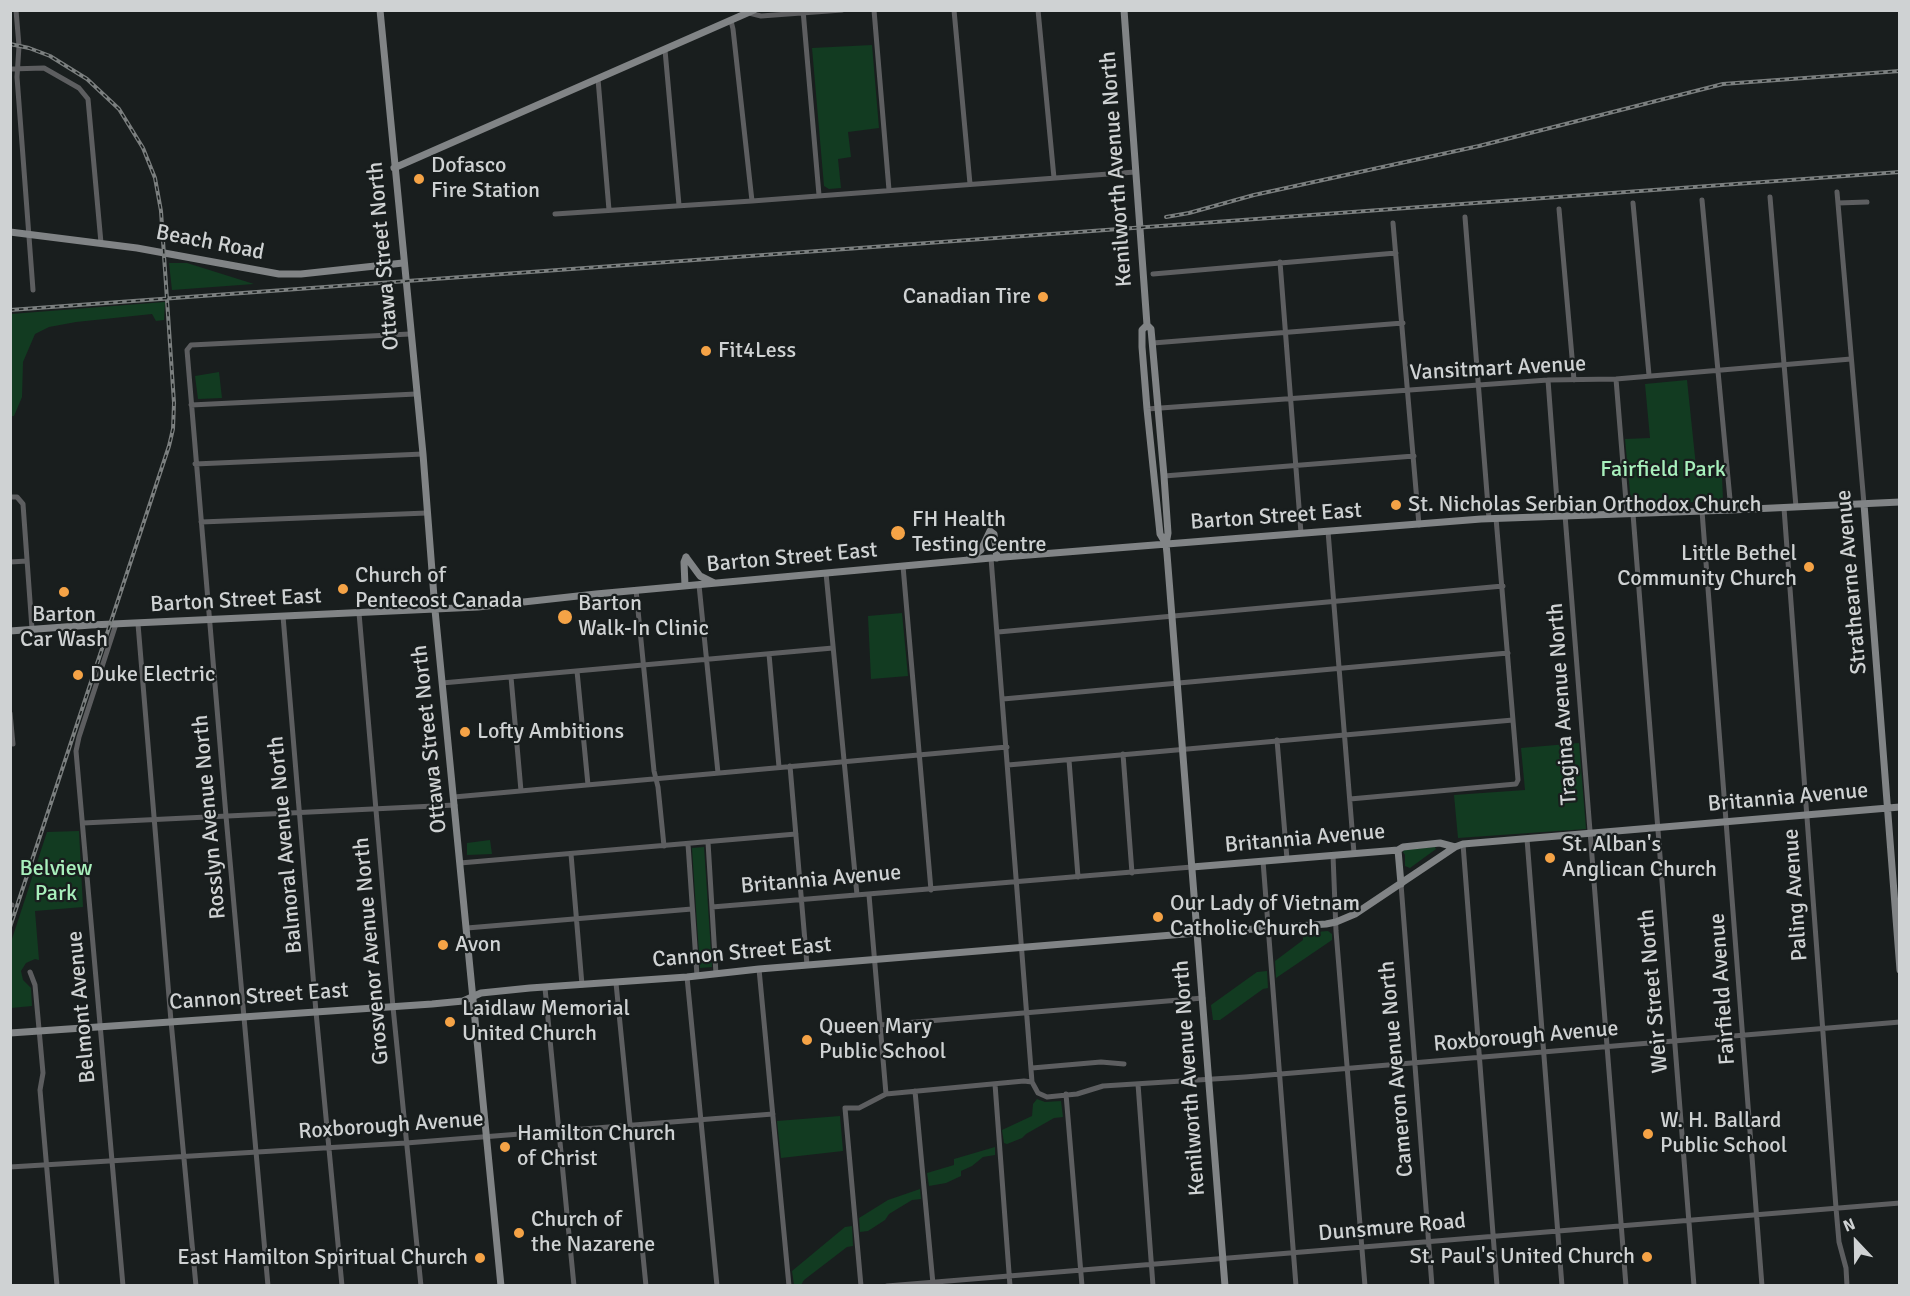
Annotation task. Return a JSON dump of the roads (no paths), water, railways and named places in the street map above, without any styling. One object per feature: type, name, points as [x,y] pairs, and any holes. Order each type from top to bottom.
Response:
[{"type":"main road","name":"Ottawa Street North","points":[[380,10],[423,454],[435,610],[501,1286]]},
{"type":"main road","name":"Kenilworth Avenue North","points":[[1124,10],[1147,325],[1151,329],[1153,343],[1164,476],[1168,533],[1166,544],[1225,1286]]},
{"type":"main road","points":[[394,168],[751,12]]},
{"type":"main road","points":[[392,146],[409,161]]},
{"type":"main road","name":"Beach Road","points":[[10,232],[187,256],[279,274],[301,274],[403,263]]},
{"type":"main road","name":"Kenilworth Avenue North","points":[[1147,325],[1142,330],[1147,409],[1160,534],[1166,544]]},
{"type":"main road","name":"Barton Street East","points":[[10,631],[435,610],[966,560],[1492,518],[1702,512],[1899,502]]},
{"type":"main road","name":"Strathearne Avenue","points":[[1864,504],[1899,970]]},
{"type":"main road","points":[[966,560],[981,550],[990,531],[994,534],[994,558]]},
{"type":"main road","points":[[685,586],[684,562],[686,557],[699,576],[714,584]]},
{"type":"main road","name":"Britannia Avenue","points":[[1192,867],[1354,854],[1440,843],[1459,845],[1899,807]]},
{"type":"main road","name":"Cannon Street East","points":[[10,1033],[393,1007],[463,1001],[481,993],[1197,933],[1268,930],[1336,922],[1362,910],[1459,845]]},
{"type":"main road","name":"Cameron Avenue North","points":[[1398,849],[1401,884]]},
{"type":"street","points":[[16,10],[19,45],[14,69],[33,290]]},
{"type":"street","points":[[751,12],[761,16],[842,10]]},
{"type":"street","points":[[874,10],[889,190]]},
{"type":"street","points":[[954,10],[970,184]]},
{"type":"street","points":[[1038,10],[1054,178]]},
{"type":"street","points":[[803,12],[819,195]]},
{"type":"street","points":[[731,21],[752,201]]},
{"type":"street","points":[[664,50],[679,205]]},
{"type":"street","points":[[14,69],[39,67],[49,70],[79,88],[88,99],[101,243]]},
{"type":"street","points":[[598,78],[609,210]]},
{"type":"street","points":[[555,214],[1135,172]]},
{"type":"street","name":"Strathearne Avenue","points":[[1837,192],[1864,504]]},
{"type":"street","points":[[1770,197],[1796,507]]},
{"type":"street","points":[[1702,200],[1731,510]]},
{"type":"street","points":[[1838,203],[1867,202]]},
{"type":"street","points":[[1634,203],[1649,375]]},
{"type":"street","points":[[1559,209],[1574,380]]},
{"type":"street","points":[[1350,799],[1516,784],[1518,780],[1503,586],[1492,518],[1465,217]]},
{"type":"street","points":[[1393,223],[1419,525]]},
{"type":"street","points":[[1153,274],[1396,254]]},
{"type":"street","points":[[1280,262],[1301,533]]},
{"type":"street","points":[[1153,343],[1403,322]]},
{"type":"street","name":"Rosslyn Avenue North","points":[[268,1286],[195,464],[187,350],[191,345],[410,334]]},
{"type":"street","name":"Vansitmart Avenue","points":[[1147,409],[1548,380],[1616,379],[1851,359]]},
{"type":"street","name":"Weir Street North","points":[[1616,379],[1658,828],[1694,1286]]},
{"type":"street","name":"Tragina Avenue North","points":[[1548,380],[1562,515],[1626,1286]]},
{"type":"street","points":[[191,405],[416,394]]},
{"type":"street","points":[[195,464],[423,454]]},
{"type":"street","points":[[1164,476],[1414,456]]},
{"type":"street","points":[[14,497],[23,504],[32,629]]},
{"type":"street","name":"Paling Avenue","points":[[1784,508],[1836,1208],[1847,1286]]},
{"type":"street","name":"Fairfield Avenue","points":[[1702,512],[1762,1286]]},
{"type":"street","points":[[201,522],[427,513]]},
{"type":"street","points":[[1328,531],[1354,854]]},
{"type":"street","points":[[861,1286],[845,1108],[859,1108],[886,1094],[1032,1082],[994,558]]},
{"type":"street","points":[[10,562],[27,561]]},
{"type":"street","points":[[903,566],[931,890]]},
{"type":"street","points":[[826,573],[857,895]]},
{"type":"street","points":[[699,585],[718,773]]},
{"type":"street","points":[[998,632],[1503,586]]},
{"type":"street","points":[[636,590],[664,846]]},
{"type":"street","name":"Grosvenor Avenue North","points":[[359,613],[393,1007],[421,1286]]},
{"type":"street","name":"Balmoral Avenue North","points":[[283,616],[316,1012],[342,1286]]},
{"type":"street","name":"Belmont Avenue","points":[[116,624],[78,737],[76,751],[123,1286]]},
{"type":"street","points":[[138,624],[196,1286]]},
{"type":"street","points":[[442,683],[833,648]]},
{"type":"street","points":[[1003,699],[1508,653]]},
{"type":"street","points":[[769,654],[779,767]]},
{"type":"street","points":[[577,671],[588,785]]},
{"type":"street","points":[[511,677],[521,791]]},
{"type":"street","points":[[10,713],[13,744]]},
{"type":"street","points":[[1008,765],[1513,720]]},
{"type":"street","points":[[1277,740],[1287,859]]},
{"type":"street","points":[[82,823],[376,809],[521,791],[1006,747]]},
{"type":"street","points":[[1123,754],[1132,873]]},
{"type":"street","points":[[1069,760],[1078,877]]},
{"type":"street","points":[[790,766],[807,965]]},
{"type":"street","points":[[460,863],[796,834]]},
{"type":"street","points":[[1527,839],[1562,1286]]},
{"type":"street","points":[[708,842],[716,974]]},
{"type":"street","points":[[688,844],[697,976]]},
{"type":"street","points":[[1459,845],[1497,1286]]},
{"type":"street","points":[[571,854],[582,985]]},
{"type":"street","points":[[1333,855],[1336,922],[1365,1286]]},
{"type":"street","points":[[1263,861],[1296,1286]]},
{"type":"street","name":"Britannia Avenue","points":[[712,907],[1192,867]]},
{"type":"street","name":"Cameron Avenue North","points":[[1401,884],[1432,1286]]},
{"type":"street","points":[[869,895],[886,1094]]},
{"type":"street","points":[[467,928],[692,909]]},
{"type":"street","points":[[759,969],[789,1286]]},
{"type":"street","points":[[30,972],[35,985],[39,1031],[42,1073],[40,1090],[57,1286]]},
{"type":"street","points":[[687,977],[717,1286]]},
{"type":"street","points":[[616,983],[646,1286]]},
{"type":"street","points":[[545,988],[574,1286]]},
{"type":"street","points":[[880,1025],[1203,998]]},
{"type":"street","name":"Roxborough Avenue","points":[[1032,1082],[1036,1091],[1044,1096],[1066,1095],[1103,1086],[1279,1074],[1899,1022]]},
{"type":"street","points":[[1032,1068],[1101,1062],[1124,1064]]},
{"type":"street","points":[[995,1084],[1010,1286]]},
{"type":"street","points":[[1138,1084],[1153,1286]]},
{"type":"street","points":[[915,1090],[933,1284]]},
{"type":"street","points":[[1066,1095],[1082,1286]]},
{"type":"street","name":"Roxborough Avenue","points":[[10,1167],[406,1143],[773,1114]]},
{"type":"street","name":"Dunsmure Road","points":[[887,1286],[1899,1203]]},
{"type":"railway","points":[[10,44],[50,56],[87,79],[119,109],[143,148],[155,178],[161,211],[174,403],[173,429],[169,446],[10,927]]},
{"type":"railway","points":[[1166,217],[1254,195],[1479,146],[1723,84],[1900,71]]},
{"type":"railway","points":[[10,310],[1900,172]]},
{"type":"place","name":"Dofasco Fire Station","points":[[419,179]]},
{"type":"place","name":"Canadian Tire","points":[[1043,297]]},
{"type":"place","name":"Fit4Less","points":[[706,351]]},
{"type":"place","name":"St. Nicholas Serbian Orthodox Church","points":[[1396,505]]},
{"type":"place","name":"FH Health Testing Centre","points":[[898,533]]},
{"type":"place","name":"Little Bethel Community Church","points":[[1809,567]]},
{"type":"place","name":"Church of Pentecost Canada","points":[[343,589]]},
{"type":"place","name":"Barton Car Wash","points":[[64,592]]},
{"type":"place","name":"Barton Walk-In Clinic","points":[[565,617]]},
{"type":"place","name":"Duke Electric","points":[[78,675]]},
{"type":"place","name":"Lofty Ambitions","points":[[465,732]]},
{"type":"place","name":"St. Alban's Anglican Church","points":[[1550,858]]},
{"type":"place","name":"Our Lady of Vietnam Catholic Church","points":[[1158,917]]},
{"type":"place","name":"Avon","points":[[443,945]]},
{"type":"place","name":"Laidlaw Memorial United Church","points":[[450,1022]]},
{"type":"place","name":"Queen Mary Public School","points":[[807,1040]]},
{"type":"place","name":"W. H. Ballard Public School","points":[[1648,1134]]},
{"type":"place","name":"Hamilton Church of Christ","points":[[505,1147]]},
{"type":"place","name":"Church of the Nazarene","points":[[519,1233]]},
{"type":"place","name":"St. Paul's United Church","points":[[1647,1257]]},
{"type":"place","name":"East Hamilton Spiritual Church","points":[[480,1258]]},
{"type":"park label","name":"Fairfield Park","points":[[1663,470]]},
{"type":"park label","name":"Belview Park","points":[[56,882]]}]
